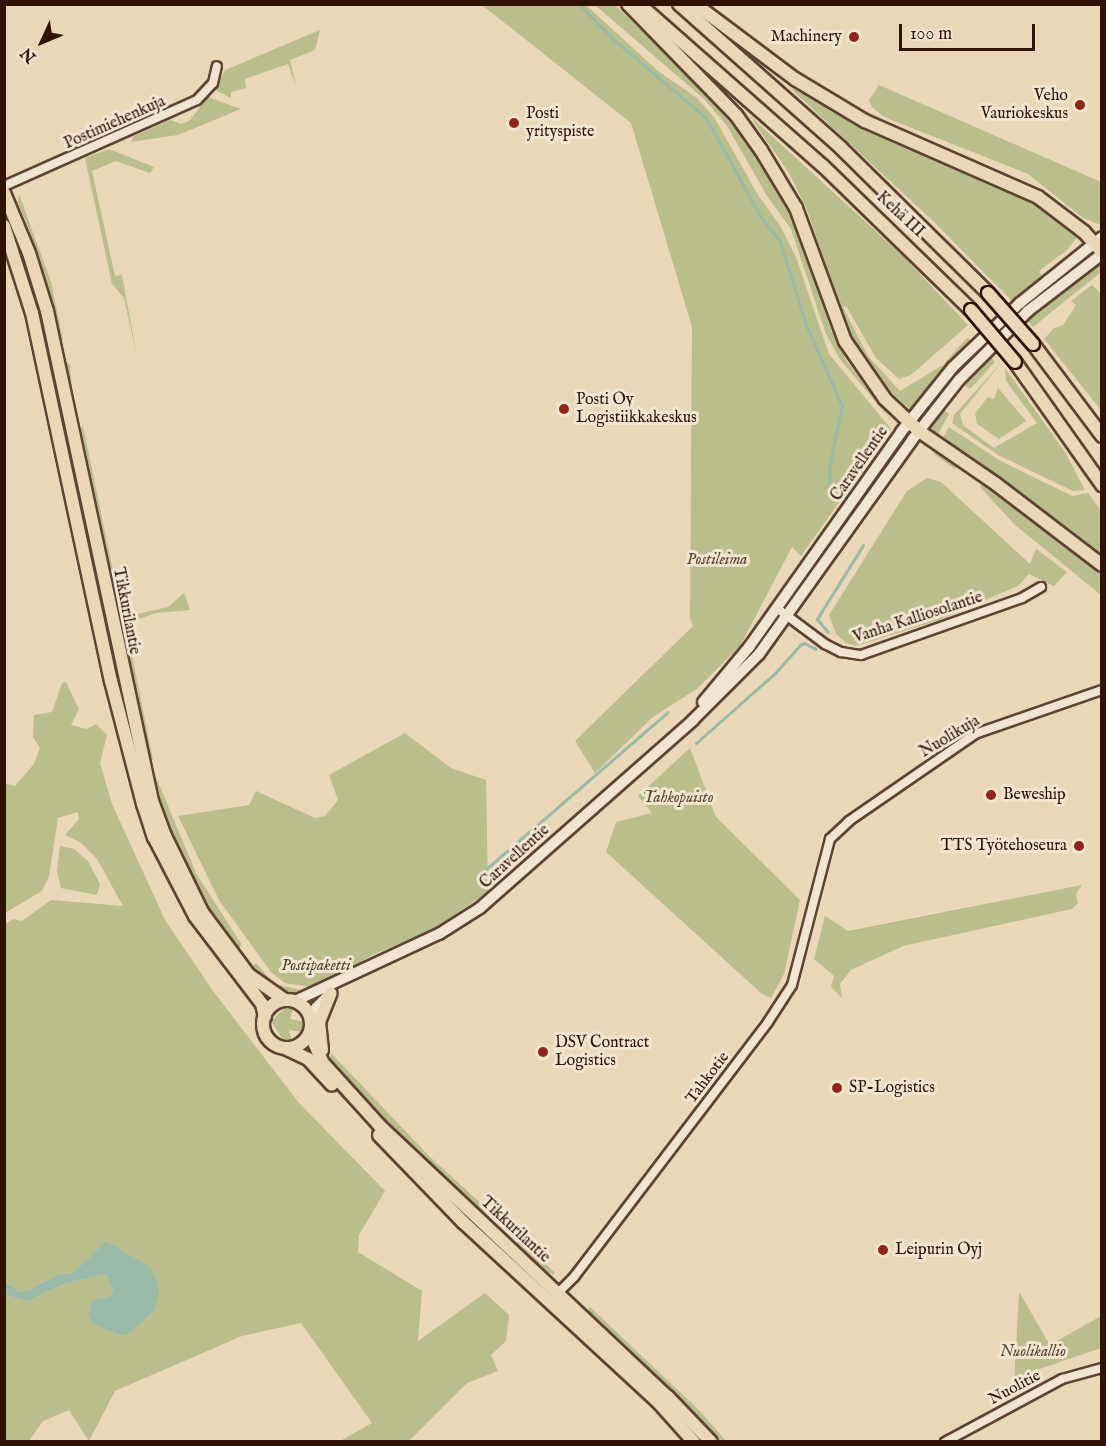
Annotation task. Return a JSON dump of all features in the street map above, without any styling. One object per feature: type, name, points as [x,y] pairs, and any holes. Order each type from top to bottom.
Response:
[{"type":"main road","points":[[628,4],[736,115],[761,150],[796,208],[845,341],[871,383],[919,431],[996,484],[1101,565]]},
{"type":"main road","name":"Kehä III","points":[[639,4],[823,166],[971,310],[1015,362],[1101,485]]},
{"type":"main road","name":"Kehä III","points":[[679,4],[841,148],[988,293],[1033,345],[1101,436]]},
{"type":"main road","points":[[695,4],[786,73],[865,121],[1038,197],[1065,215],[1099,246]]},
{"type":"main road","name":"Tikkurilantie","points":[[4,193],[47,311],[151,798],[202,912],[249,975],[290,1001]]},
{"type":"main road","name":"Tikkurilantie","points":[[4,226],[32,313],[108,670],[143,804],[154,837],[190,908],[220,953],[262,1004],[265,1017]]},
{"type":"main road","name":"Caravellentie","points":[[672,735],[724,679],[778,609],[909,422],[979,340],[1099,246]]},
{"type":"main road","name":"Caravellentie","points":[[290,1001],[439,934],[480,908],[745,670],[788,617],[919,431],[990,347],[1099,246]]},
{"type":"main road","name":"Caravellentie","points":[[310,1027],[316,1008],[357,970]]},
{"type":"main road","points":[[323,1063],[319,1022],[331,993]]},
{"type":"main road","points":[[290,1001],[304,1007],[310,1027],[301,1044],[287,1049],[269,1040],[265,1017],[272,1006],[290,1001]]},
{"type":"main road","name":"Tikkurilantie","points":[[310,1027],[323,1063],[379,1125],[558,1293],[711,1442]]},
{"type":"main road","name":"Tikkurilantie","points":[[287,1049],[308,1059],[430,1190],[548,1303],[659,1403],[694,1442]]},
{"type":"street","name":"Postimiehenkuja","points":[[4,186],[196,100],[213,83],[217,66]]},
{"type":"street","name":"Vanha Kalliosolantie","points":[[778,609],[825,644],[841,652],[861,655],[1022,598],[1041,587]]},
{"type":"street","name":"Nuolikuja","points":[[830,839],[849,821],[975,734],[1101,690]]},
{"type":"street","name":"Tahkotie","points":[[548,1303],[733,1068],[792,985],[830,839]]},
{"type":"street","name":"Nuolitie","points":[[945,1442],[1062,1379],[1101,1368]]},
{"type":"green space","name":"Postileima","points":[[482,5],[586,5],[658,71],[697,98],[714,117],[758,195],[781,227],[796,257],[829,354],[891,429],[801,556],[792,547],[740,646],[698,688],[653,717],[595,773],[575,741],[693,626],[690,619],[692,327],[631,123]]},
{"type":"green space","points":[[595,5],[615,5],[712,99],[753,148],[793,218],[832,332],[846,360],[894,424],[839,358],[826,334],[791,229],[767,196],[727,126],[704,99]]},
{"type":"green space","points":[[320,30],[315,50],[290,60],[296,86],[288,64],[245,79],[246,88],[231,92],[231,98],[215,90],[225,70]]},
{"type":"green space","points":[[879,85],[1101,182],[1101,225],[1083,218],[1028,174],[884,117],[872,107],[869,100]]},
{"type":"green space","points":[[790,88],[1028,197],[1079,235],[1066,251],[1039,271],[1042,275],[1013,302],[933,221]]},
{"type":"green space","points":[[208,97],[241,109],[178,135],[131,142],[134,136],[170,120],[181,124],[189,121]]},
{"type":"green space","points":[[749,115],[905,258],[968,325],[911,375],[899,379],[876,358],[846,306],[843,307],[868,356],[900,391],[943,365],[967,338],[970,340],[911,410],[877,379],[851,340],[807,210],[789,173]]},
{"type":"green space","points":[[109,149],[154,167],[150,173],[116,161],[92,171],[115,276],[122,275],[137,357],[124,298],[112,284],[85,158]]},
{"type":"green space","points":[[19,194],[51,282],[63,340],[60,341],[29,229],[18,203]]},
{"type":"green space","points":[[1097,263],[1101,263],[1101,272],[1033,327],[1026,319]]},
{"type":"green space","points":[[1092,285],[1101,294],[1101,410],[1044,339],[1054,328],[1063,325],[1076,305],[1071,301]]},
{"type":"green space","points":[[990,356],[995,362],[970,389],[965,385]]},
{"type":"green space","points":[[65,362],[70,364],[72,390],[68,390]]},
{"type":"green space","points":[[1001,363],[960,414],[963,425],[994,448],[1037,423],[1006,381],[1005,368],[1065,452],[1085,490],[1073,491],[998,455],[952,423],[954,415]]},
{"type":"green space","points":[[998,388],[1026,421],[999,439],[977,424],[975,413],[988,397],[994,399]]},
{"type":"green space","points":[[944,410],[949,414],[937,436],[931,428]]},
{"type":"green space","points":[[83,426],[120,600],[113,595],[78,434]]},
{"type":"green space","points":[[949,427],[999,460],[1072,496],[1088,493],[1101,511],[1101,559],[942,440]]},
{"type":"green space","points":[[902,437],[907,441],[848,524],[845,522]]},
{"type":"green space","points":[[933,448],[958,465],[955,469],[934,454]]},
{"type":"green space","points":[[927,478],[941,482],[1030,564],[1036,549],[1067,572],[1054,586],[1029,574],[1018,586],[939,620],[856,646],[846,643],[836,634],[829,615],[907,491]]},
{"type":"green space","points":[[983,483],[1101,573],[1101,595],[1015,525],[980,487]]},
{"type":"green space","points":[[184,593],[190,610],[156,613],[130,622],[129,616],[168,607]]},
{"type":"green space","points":[[129,642],[153,760],[148,759],[131,677],[126,652]]},
{"type":"green space","points":[[66,682],[79,709],[71,725],[86,729],[96,724],[107,735],[100,763],[112,804],[165,920],[213,991],[299,1103],[385,1191],[359,1235],[358,1252],[422,1291],[418,1341],[485,1293],[509,1315],[506,1341],[491,1355],[498,1371],[467,1383],[409,1441],[340,1441],[372,1423],[301,1323],[242,1336],[115,1391],[89,1441],[69,1410],[43,1421],[29,1441],[5,1441],[5,1295],[27,1301],[67,1283],[106,1274],[113,1290],[109,1297],[97,1298],[94,1324],[120,1335],[153,1312],[142,1263],[106,1241],[74,1272],[57,1275],[29,1290],[20,1292],[5,1282],[5,924],[13,919],[22,921],[51,900],[123,906],[97,859],[80,842],[65,835],[79,819],[78,812],[58,818],[49,876],[42,891],[5,913],[4,783],[15,786],[34,764],[40,748],[33,737],[34,715],[52,712],[62,683]]},
{"type":"green space","name":"Postipaketti","points":[[405,733],[451,768],[486,780],[488,892],[429,932],[372,955],[317,988],[285,983],[271,972],[219,900],[178,816],[249,805],[256,791],[315,818],[325,816],[338,800],[329,775]]},
{"type":"green space","name":"Tahkopuisto","points":[[690,748],[716,817],[800,900],[784,974],[771,998],[762,994],[606,852],[616,822],[652,813],[638,796]]},
{"type":"green space","points":[[156,777],[196,873],[242,945],[238,949],[222,935],[196,892],[159,811],[153,784]]},
{"type":"green space","points":[[60,846],[74,849],[88,861],[100,884],[97,895],[61,888],[57,871]]},
{"type":"green space","points":[[1082,885],[1076,894],[1078,903],[1072,909],[903,946],[851,970],[840,984],[842,998],[831,987],[834,976],[814,959],[825,916],[848,931]]},
{"type":"green space","points":[[256,963],[274,984],[301,990],[303,994],[281,993],[260,978],[252,967]]},
{"type":"green space","points":[[285,1008],[293,1009],[290,1019],[305,1022],[303,1032],[289,1030],[292,1041],[282,1038],[271,1021]]},
{"type":"green space","points":[[332,1054],[429,1156],[486,1208],[479,1215],[367,1108],[326,1060]]},
{"type":"green space","points":[[520,1240],[554,1274],[541,1271],[529,1261],[515,1244]]},
{"type":"green space","name":"Nuolikallio","points":[[1019,1292],[1050,1345],[1101,1316],[1101,1348],[1028,1373],[1014,1383]]},
{"type":"green space","points":[[590,1307],[699,1410],[726,1441],[713,1438],[585,1313]]},
{"type":"shaded area","points":[[106,1241],[150,1267],[157,1283],[159,1295],[153,1312],[128,1334],[120,1335],[93,1324],[88,1315],[91,1304],[97,1298],[109,1297],[113,1290],[106,1274],[67,1283],[27,1301],[5,1295],[5,1282],[20,1292],[29,1290],[57,1275],[74,1272]]},
{"type":"waterway","points":[[579,4],[613,39],[706,118],[760,216],[780,242],[806,325],[842,406],[829,468],[830,487],[837,498]]},
{"type":"waterway","points":[[828,632],[817,619],[863,545]]},
{"type":"waterway","points":[[696,743],[775,673],[800,645],[804,643],[816,649]]},
{"type":"waterway","points":[[486,869],[668,712]]},
{"type":"place","name":"Machinery","points":[[854,37]]},
{"type":"place","name":"Veho Vauriokeskus","points":[[1080,105]]},
{"type":"place","name":"Posti yrityspiste","points":[[514,123]]},
{"type":"place","name":"Posti Oy Logistiikkakeskus","points":[[564,409]]},
{"type":"place","name":"Beweship","points":[[991,795]]},
{"type":"place","name":"TTS Työtehoseura","points":[[1079,846]]},
{"type":"place","name":"DSV Contract Logistics","points":[[543,1052]]},
{"type":"place","name":"SP-Logistics","points":[[837,1088]]},
{"type":"place","name":"Leipurin Oyj","points":[[883,1250]]}]
